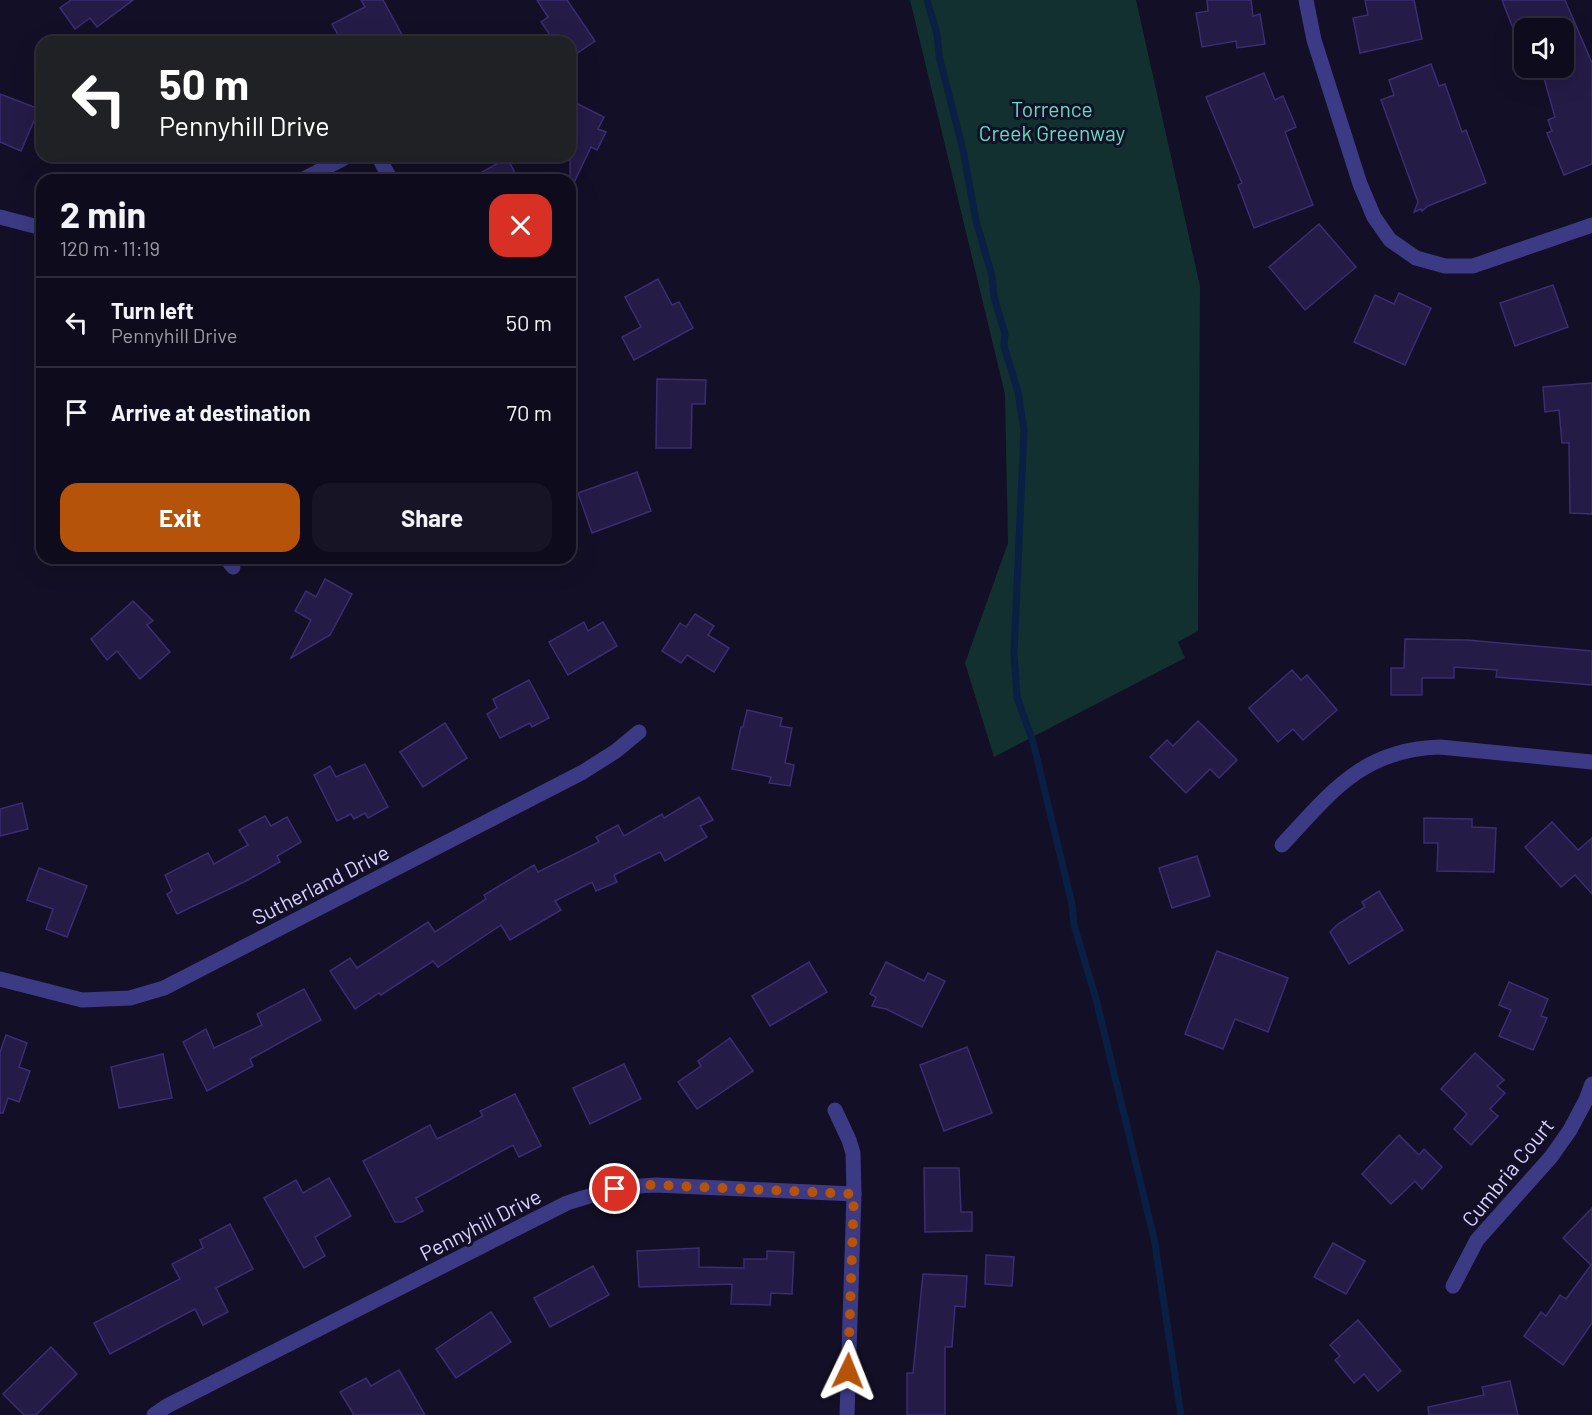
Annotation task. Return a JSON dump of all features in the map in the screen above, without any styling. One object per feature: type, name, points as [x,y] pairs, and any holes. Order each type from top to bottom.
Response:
[{"type":"street","points":[[1306,0],[1314,40],[1360,184],[1374,218],[1390,240],[1416,258],[1445,266],[1473,266],[1592,225]]},
{"type":"street","points":[[314,174],[336,162]]},
{"type":"street","points":[[0,217],[36,226]]},
{"type":"street","name":"Sutherland Drive","points":[[0,979],[82,1000],[130,998],[164,988],[583,772],[616,751],[639,732]]},
{"type":"street","points":[[1282,845],[1342,783],[1369,764],[1392,753],[1440,747],[1592,762]]},
{"type":"street","name":"Cumbria Court","points":[[1452,1286],[1477,1240],[1551,1157],[1570,1130],[1592,1084]]},
{"type":"street","points":[[835,1110],[853,1153],[854,1194],[847,1415]]},
{"type":"street","name":"Pennyhill Drive","points":[[154,1415],[567,1203],[597,1192],[632,1185],[656,1185],[854,1194]]},
{"type":"green space","name":"Torrence Creek Greenway","points":[[910,0],[1136,0],[1200,286],[1198,631],[1178,642],[1185,658],[994,757],[965,663],[1008,543],[1005,394]]},
{"type":"building","points":[[71,0],[133,0],[97,27],[90,18],[75,29],[60,8]]},
{"type":"building","points":[[361,0],[383,0],[403,36],[339,36],[332,24],[365,7]]},
{"type":"building","points":[[537,0],[567,0],[595,41],[576,54],[576,36],[551,36],[541,22],[548,17]]},
{"type":"building","points":[[1207,0],[1251,0],[1253,16],[1260,14],[1265,44],[1237,48],[1236,41],[1202,47],[1196,13],[1208,11]]},
{"type":"building","points":[[1365,0],[1414,0],[1422,39],[1360,53],[1353,18],[1368,15]]},
{"type":"building","points":[[1502,0],[1565,0],[1573,18],[1514,18],[1513,28]]},
{"type":"building","points":[[1574,21],[1592,63],[1592,164],[1564,175],[1547,133],[1552,131],[1548,120],[1555,117],[1544,78],[1574,78]]},
{"type":"building","points":[[1431,64],[1439,86],[1445,84],[1462,132],[1466,130],[1486,183],[1428,206],[1422,211],[1421,209],[1414,212],[1418,202],[1381,100],[1394,95],[1389,80]]},
{"type":"building","points":[[1264,73],[1275,100],[1283,96],[1296,127],[1285,132],[1313,205],[1254,228],[1238,185],[1242,183],[1206,97]]},
{"type":"building","points":[[0,94],[36,108],[36,116],[21,151],[0,142]]},
{"type":"building","points":[[576,103],[604,117],[598,129],[606,132],[597,150],[591,147],[576,178],[576,174],[570,174],[570,162],[576,162]]},
{"type":"building","points":[[500,162],[509,162],[516,174],[479,174]]},
{"type":"building","points":[[1319,224],[1356,267],[1305,310],[1269,267]]},
{"type":"building","points":[[658,279],[672,305],[679,302],[693,328],[634,360],[622,337],[641,327],[625,297]]},
{"type":"building","points":[[1553,285],[1568,327],[1515,346],[1500,303]]},
{"type":"building","points":[[1399,293],[1431,308],[1405,365],[1354,342],[1375,295],[1394,304]]},
{"type":"building","points":[[657,379],[706,380],[705,404],[692,404],[691,448],[656,448]]},
{"type":"building","points":[[1592,383],[1592,514],[1570,513],[1569,443],[1562,443],[1559,410],[1545,412],[1543,387]]},
{"type":"building","points":[[637,472],[651,511],[592,533],[578,493]]},
{"type":"building","points":[[325,579],[352,594],[330,635],[291,658],[311,620],[295,611],[306,591],[316,597]]},
{"type":"building","points":[[133,601],[153,621],[147,625],[170,652],[140,679],[117,651],[107,660],[91,639]]},
{"type":"building","points":[[695,614],[714,626],[708,635],[729,648],[714,672],[687,655],[681,663],[662,651],[680,623],[686,627]]},
{"type":"building","points":[[584,622],[588,631],[603,622],[617,646],[568,675],[549,642]]},
{"type":"building","points":[[1405,639],[1467,640],[1592,651],[1592,685],[1496,677],[1497,670],[1454,667],[1454,678],[1422,678],[1422,695],[1391,695],[1391,668],[1404,668]]},
{"type":"building","points":[[1292,670],[1301,680],[1307,675],[1337,710],[1303,740],[1293,729],[1278,742],[1249,708]]},
{"type":"building","points":[[529,680],[549,718],[532,727],[530,723],[500,738],[487,714],[497,708],[493,699]]},
{"type":"building","points":[[747,710],[782,718],[780,726],[792,728],[785,763],[794,765],[790,786],[769,783],[771,777],[732,769]]},
{"type":"building","points":[[1198,721],[1237,760],[1219,778],[1210,769],[1186,793],[1150,757],[1167,740],[1173,746]]},
{"type":"building","points":[[445,723],[467,758],[423,787],[400,752]]},
{"type":"building","points":[[365,764],[388,807],[368,818],[365,813],[354,819],[351,814],[337,821],[314,775],[330,766],[336,777]]},
{"type":"building","points":[[699,797],[713,820],[700,826],[707,837],[665,861],[660,852],[614,875],[617,882],[596,891],[592,882],[555,901],[561,910],[510,940],[501,925],[438,967],[433,961],[355,1009],[330,971],[350,958],[357,968],[428,922],[435,932],[486,899],[484,895],[534,865],[538,872],[599,842],[596,837],[618,825],[624,836],[662,814],[664,818]]},
{"type":"building","points":[[22,803],[28,829],[0,836],[0,809]]},
{"type":"building","points":[[265,816],[271,826],[287,817],[301,842],[277,856],[280,862],[177,914],[167,894],[172,891],[165,875],[208,853],[214,864],[248,845],[239,830]]},
{"type":"building","points":[[1424,818],[1472,819],[1472,827],[1496,828],[1494,872],[1437,871],[1438,843],[1424,843]]},
{"type":"building","points":[[1552,822],[1578,850],[1592,838],[1592,894],[1575,875],[1561,887],[1525,847]]},
{"type":"building","points":[[1197,856],[1210,896],[1172,908],[1159,868]]},
{"type":"building","points":[[39,868],[87,886],[67,937],[46,929],[53,909],[27,900]]},
{"type":"building","points":[[1379,891],[1403,930],[1349,964],[1330,932],[1338,924],[1365,907],[1362,902]]},
{"type":"building","points":[[1217,951],[1288,978],[1268,1032],[1235,1019],[1223,1049],[1185,1034]]},
{"type":"building","points":[[809,962],[827,992],[770,1026],[752,996]]},
{"type":"building","points":[[886,962],[924,981],[928,973],[945,981],[922,1027],[886,1009],[872,1006],[876,997],[870,994]]},
{"type":"building","points":[[1509,982],[1548,999],[1541,1016],[1547,1018],[1533,1050],[1499,1036],[1511,1010],[1499,1005]]},
{"type":"building","points":[[304,989],[321,1020],[250,1059],[253,1066],[207,1091],[183,1042],[206,1029],[214,1048],[262,1025],[257,1014]]},
{"type":"building","points":[[6,1035],[27,1043],[19,1067],[30,1071],[19,1102],[8,1098],[3,1113],[0,1113],[0,1052]]},
{"type":"building","points":[[730,1038],[753,1071],[697,1109],[678,1082],[701,1066],[698,1061]]},
{"type":"building","points":[[967,1047],[992,1113],[944,1131],[920,1065]]},
{"type":"building","points":[[1475,1053],[1504,1080],[1497,1086],[1505,1093],[1490,1109],[1498,1116],[1471,1145],[1454,1129],[1467,1114],[1441,1089]]},
{"type":"building","points":[[163,1054],[172,1098],[119,1108],[111,1067]]},
{"type":"building","points":[[624,1064],[641,1099],[590,1124],[573,1088]]},
{"type":"building","points":[[515,1094],[541,1146],[519,1157],[513,1145],[416,1198],[423,1211],[402,1222],[395,1222],[363,1161],[430,1125],[437,1139],[483,1116],[480,1111]]},
{"type":"building","points":[[1399,1135],[1419,1155],[1424,1149],[1442,1167],[1422,1189],[1415,1181],[1391,1204],[1362,1174]]},
{"type":"building","points":[[924,1168],[959,1168],[961,1212],[972,1212],[972,1231],[925,1232]]},
{"type":"building","points":[[329,1178],[351,1216],[315,1237],[325,1256],[304,1268],[264,1198],[296,1180],[303,1193]]},
{"type":"building","points":[[1592,1208],[1592,1323],[1563,1365],[1524,1336],[1541,1312],[1546,1316],[1560,1295],[1566,1299],[1591,1265],[1563,1238]]},
{"type":"building","points":[[230,1224],[253,1269],[216,1288],[228,1312],[203,1325],[195,1309],[110,1354],[94,1323],[180,1279],[172,1264],[203,1248],[200,1240]]},
{"type":"building","points":[[1333,1243],[1365,1261],[1346,1294],[1314,1277]]},
{"type":"building","points":[[699,1248],[699,1267],[744,1268],[744,1259],[767,1259],[767,1251],[794,1252],[792,1294],[771,1293],[770,1305],[731,1304],[732,1284],[639,1287],[637,1251]]},
{"type":"building","points":[[986,1255],[1014,1257],[1012,1286],[985,1284]]},
{"type":"building","points":[[593,1266],[609,1295],[550,1327],[534,1298]]},
{"type":"building","points":[[923,1274],[967,1276],[965,1307],[955,1306],[952,1347],[945,1347],[945,1415],[907,1415],[907,1373],[913,1373]]},
{"type":"building","points":[[491,1312],[511,1342],[456,1378],[436,1349]]},
{"type":"building","points":[[1358,1320],[1401,1371],[1378,1391],[1364,1374],[1354,1383],[1335,1360],[1340,1356],[1330,1345]]},
{"type":"building","points":[[51,1347],[77,1374],[36,1415],[24,1415],[3,1394]]},
{"type":"building","points":[[399,1370],[425,1415],[354,1415],[340,1392],[366,1378],[371,1386]]},
{"type":"building","points":[[1510,1381],[1518,1415],[1429,1415],[1428,1407],[1484,1395],[1482,1387]]},
{"type":"waterway","points":[[927,0],[963,150],[976,221],[992,276],[994,297],[1005,334],[1004,346],[1018,392],[1024,430],[1014,653],[1017,697],[1033,742],[1072,904],[1074,925],[1096,999],[1154,1238],[1181,1415]]},
{"type":"route","points":[[615,1189],[632,1185],[656,1185],[854,1194],[848,1371]]}]
